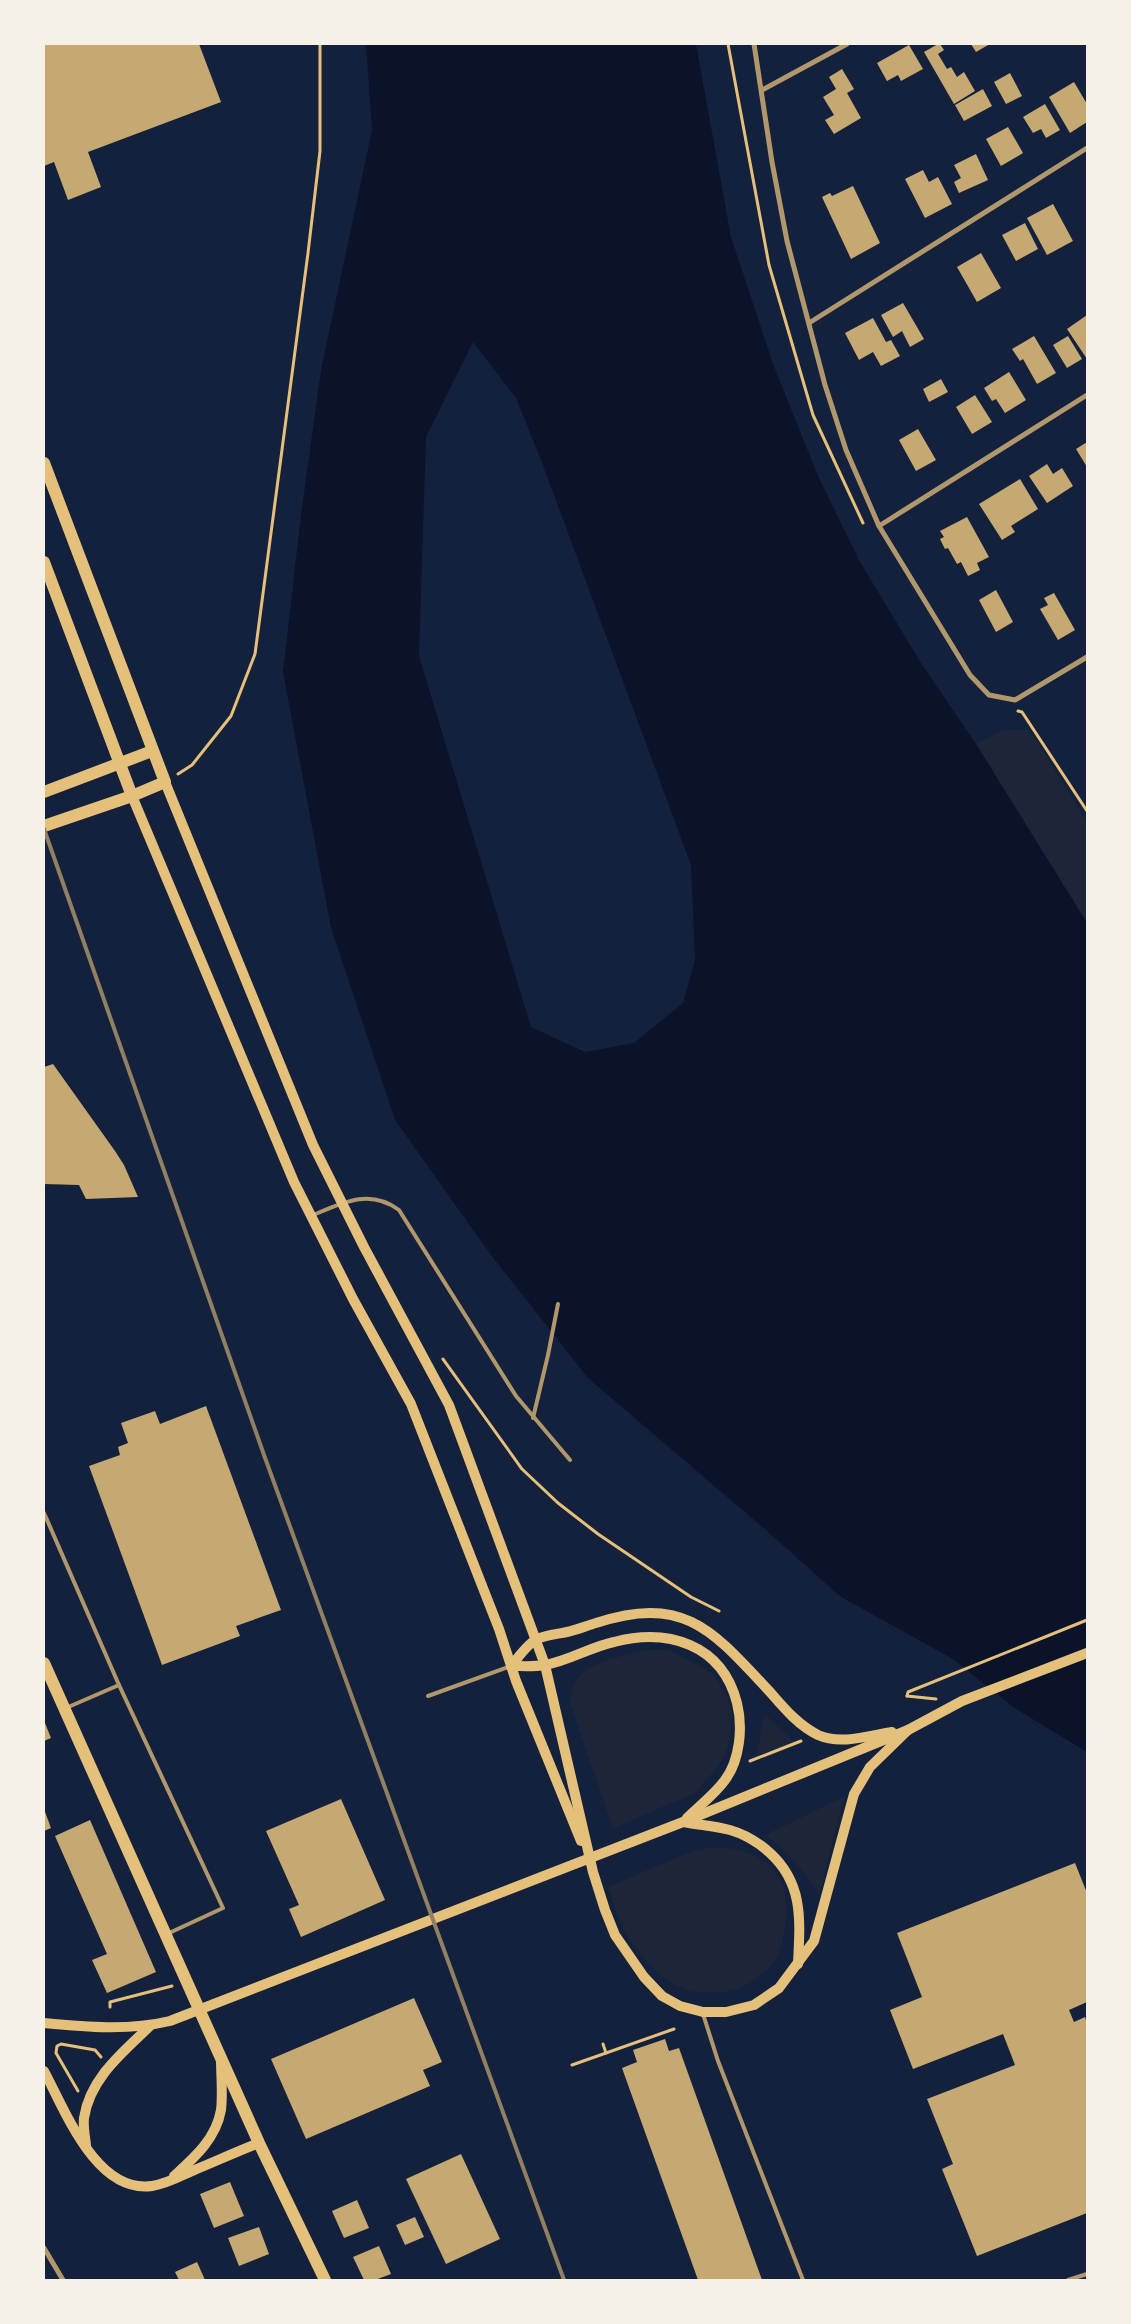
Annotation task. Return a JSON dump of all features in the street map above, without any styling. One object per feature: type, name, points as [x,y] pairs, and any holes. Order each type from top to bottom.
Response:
[{"type":"main road","points":[[44,463],[152,751],[313,1145],[449,1405],[545,1665],[593,1872]]},
{"type":"main road","points":[[44,562],[119,765],[294,1182],[353,1299],[411,1404],[499,1629],[511,1666],[593,1872],[615,1935],[644,1977],[662,1996],[680,2006],[703,2012],[726,2012],[754,2005],[779,1988],[798,1966],[814,1941],[854,1794],[870,1767],[908,1730]]},
{"type":"main road","points":[[44,792],[152,751]]},
{"type":"main road","points":[[44,826],[132,796],[165,782]]},
{"type":"main road","points":[[511,1666],[536,1639],[570,1631],[622,1614],[653,1611],[688,1620],[722,1640],[787,1712],[803,1726],[819,1735],[836,1741],[908,1730]]},
{"type":"main road","points":[[511,1666],[545,1665],[612,1642],[636,1637],[656,1637],[693,1646],[708,1654],[721,1667],[731,1684],[738,1705],[740,1735],[736,1755],[725,1780],[683,1822]]},
{"type":"main road","points":[[44,2023],[102,2028],[150,2026],[170,2021],[622,1844],[683,1822],[908,1730],[962,1701],[1087,1653]]},
{"type":"main road","points":[[44,1663],[259,2143],[325,2280]]},
{"type":"main road","points":[[683,1822],[731,1830],[760,1844],[781,1863],[792,1880],[798,1902],[798,1966]]},
{"type":"main road","points":[[86,2148],[84,2120],[88,2103],[97,2084],[109,2066],[150,2026]]},
{"type":"main road","points":[[168,2182],[200,2152],[210,2139],[221,2111],[221,2056]]},
{"type":"main road","points":[[44,2071],[86,2148],[102,2168],[118,2180],[151,2186],[168,2182],[259,2143]]},
{"type":"street","points":[[754,44],[772,162],[787,241],[825,385],[846,450],[879,526],[970,675],[989,694],[1015,700],[1087,657]]},
{"type":"street","points":[[762,90],[846,44]]},
{"type":"street","points":[[809,323],[1087,148]]},
{"type":"street","points":[[879,526],[1087,395]]},
{"type":"street","points":[[44,2248],[63,2280]]},
{"type":"lane","points":[[310,1217],[342,1203],[374,1198],[387,1201],[399,1210],[516,1396],[570,1460]]},
{"type":"lane","points":[[533,1418],[558,1304]]},
{"type":"lane","points":[[44,1513],[119,1686],[223,1908],[166,1935]]},
{"type":"lane","points":[[428,1696],[511,1666]]},
{"type":"lane","points":[[64,1708],[119,1686]]},
{"type":"lane","points":[[703,2012],[718,2062],[803,2280]]},
{"type":"lane","points":[[1068,2280],[1087,2274]]},
{"type":"path","points":[[165,782],[192,765],[231,716],[255,654],[320,151],[320,44]]},
{"type":"path","points":[[1022,712],[1087,811]]},
{"type":"path","points":[[440,1354],[460,1385],[522,1469],[558,1503],[598,1534],[691,1597],[719,1612]]},
{"type":"path","points":[[907,1696],[908,1692],[1087,1620]]},
{"type":"path","points":[[750,1761],[804,1740]]},
{"type":"path","points":[[110,2007],[110,2002],[172,1986]]},
{"type":"path","points":[[572,2065],[674,2029]]},
{"type":"path","points":[[647,2039],[649,2045]]},
{"type":"path","points":[[53,2044],[56,2048],[56,2053],[78,2091]]},
{"type":"path","points":[[56,2048],[61,2044],[95,2050],[103,2059]]},
{"type":"path","points":[[603,2044],[606,2053]]},
{"type":"shaded area","points":[[366,44],[696,44],[731,237],[773,364],[818,476],[860,562],[921,663],[976,744],[1087,923],[1087,1752],[1016,1709],[953,1659],[841,1597],[588,1378],[491,1255],[395,1120],[331,928],[283,672],[301,515],[321,370],[372,130]],"holes":[[[473,342],[516,398],[541,460],[691,865],[695,960],[683,1003],[634,1043],[585,1052],[531,1027],[419,656],[426,437]]]},
{"type":"shaded area","points":[[1004,730],[1027,730],[1039,744],[1087,822],[1087,923],[976,744]]},
{"type":"shaded area","points":[[656,1649],[671,1651],[712,1673],[727,1696],[732,1716],[730,1740],[723,1760],[695,1793],[613,1828],[570,1703],[572,1693],[579,1677],[594,1666],[614,1658]]},
{"type":"shaded area","points":[[765,1714],[796,1744],[756,1757]]},
{"type":"shaded area","points":[[844,1797],[819,1895],[795,1862],[765,1835]]},
{"type":"shaded area","points":[[716,1847],[749,1853],[762,1859],[772,1868],[780,1879],[785,1892],[787,1908],[785,1926],[778,1955],[765,1972],[751,1982],[735,1989],[719,1992],[696,1992],[674,1984],[645,1960],[624,1930],[608,1887],[692,1851]]},
{"type":"building","points":[[44,44],[199,44],[221,102],[88,152],[101,187],[68,200],[54,162],[44,166]]},
{"type":"building","points":[[938,44],[944,50],[938,54],[947,69],[951,67],[957,77],[964,72],[975,91],[954,104],[924,52]]},
{"type":"building","points":[[971,44],[990,44],[976,52]]},
{"type":"building","points":[[909,45],[923,69],[901,81],[898,75],[887,81],[877,63]]},
{"type":"building","points":[[842,69],[854,89],[847,93],[861,118],[834,134],[825,120],[834,115],[823,97],[836,89],[829,77]]},
{"type":"building","points":[[1010,73],[1022,96],[1006,104],[994,82]]},
{"type":"building","points":[[1074,82],[1087,104],[1087,122],[1070,133],[1049,97]]},
{"type":"building","points":[[983,89],[992,106],[964,121],[955,105]]},
{"type":"building","points":[[1045,104],[1060,130],[1046,138],[1041,129],[1033,133],[1023,117]]},
{"type":"building","points":[[1008,127],[1023,153],[1001,166],[986,139]]},
{"type":"building","points":[[976,154],[988,180],[959,193],[954,182],[961,178],[954,165]]},
{"type":"building","points":[[923,170],[929,182],[938,177],[952,204],[925,218],[905,179]]},
{"type":"building","points":[[853,186],[880,243],[851,259],[822,197],[830,193],[832,196]]},
{"type":"building","points":[[1053,204],[1073,241],[1047,255],[1027,218]]},
{"type":"building","points":[[1025,223],[1038,249],[1016,261],[1002,235]]},
{"type":"building","points":[[981,253],[1001,288],[977,302],[957,267]]},
{"type":"building","points":[[903,303],[924,339],[910,347],[902,331],[893,337],[881,315]]},
{"type":"building","points":[[1087,315],[1087,359],[1067,329]]},
{"type":"building","points":[[873,318],[886,342],[891,340],[900,356],[881,366],[873,352],[859,360],[845,333]]},
{"type":"building","points":[[1034,336],[1056,373],[1037,384],[1023,359],[1020,361],[1012,349]]},
{"type":"building","points":[[1068,336],[1082,359],[1067,368],[1053,345]]},
{"type":"building","points":[[1009,372],[1026,400],[1005,413],[996,399],[992,401],[984,388]]},
{"type":"building","points":[[941,379],[948,392],[929,402],[923,389]]},
{"type":"building","points":[[975,395],[992,422],[972,434],[956,407]]},
{"type":"building","points":[[918,429],[936,460],[916,471],[899,440]]},
{"type":"building","points":[[1087,442],[1087,467],[1076,449]]},
{"type":"building","points":[[1047,464],[1053,474],[1062,468],[1073,486],[1047,503],[1029,476]]},
{"type":"building","points":[[1020,479],[1038,509],[1011,526],[1015,532],[1002,540],[979,504]]},
{"type":"building","points":[[967,517],[989,557],[977,563],[980,570],[968,576],[961,562],[957,564],[948,548],[945,549],[940,539],[944,537],[940,531]]},
{"type":"building","points":[[996,590],[1013,622],[996,632],[979,600]]},
{"type":"building","points":[[1054,593],[1075,630],[1058,640],[1040,609],[1048,605],[1044,598]]},
{"type":"building","points":[[53,1064],[124,1165],[138,1197],[86,1199],[79,1185],[44,1184],[44,1067]]},
{"type":"building","points":[[206,1406],[281,1610],[236,1626],[240,1636],[162,1665],[89,1466],[120,1455],[118,1447],[128,1443],[121,1423],[155,1411],[160,1424]]},
{"type":"building","points":[[44,1724],[51,1738],[44,1741]]},
{"type":"building","points":[[341,1799],[385,1900],[301,1937],[289,1909],[299,1905],[266,1831]]},
{"type":"building","points":[[44,1809],[51,1828],[44,1831]]},
{"type":"building","points":[[90,1820],[156,1972],[107,1993],[92,1960],[107,1954],[55,1836]]},
{"type":"building","points":[[1075,1863],[1087,1893],[1087,2002],[1069,2010],[1074,2022],[1085,2017],[1087,2024],[1087,2213],[977,2256],[942,2169],[953,2164],[927,2099],[1015,2065],[1003,2034],[913,2069],[890,2010],[922,1997],[897,1933]]},
{"type":"building","points":[[414,1998],[442,2062],[423,2070],[430,2086],[306,2139],[271,2059]]},
{"type":"building","points":[[665,2039],[669,2051],[679,2048],[762,2280],[698,2280],[622,2068],[637,2062],[633,2050]]},
{"type":"building","points":[[461,2154],[500,2239],[446,2264],[406,2179]]},
{"type":"building","points":[[230,2182],[244,2216],[214,2228],[200,2194]]},
{"type":"building","points":[[357,2200],[369,2228],[344,2238],[332,2211]]},
{"type":"building","points":[[415,2217],[424,2237],[405,2245],[396,2225]]},
{"type":"building","points":[[259,2227],[269,2254],[239,2266],[228,2238]]},
{"type":"building","points":[[379,2246],[391,2274],[375,2280],[364,2280],[353,2257]]},
{"type":"building","points":[[197,2262],[205,2280],[179,2280],[175,2272]]},
{"type":"railway","points":[[44,829],[264,1455],[564,2280]]}]
